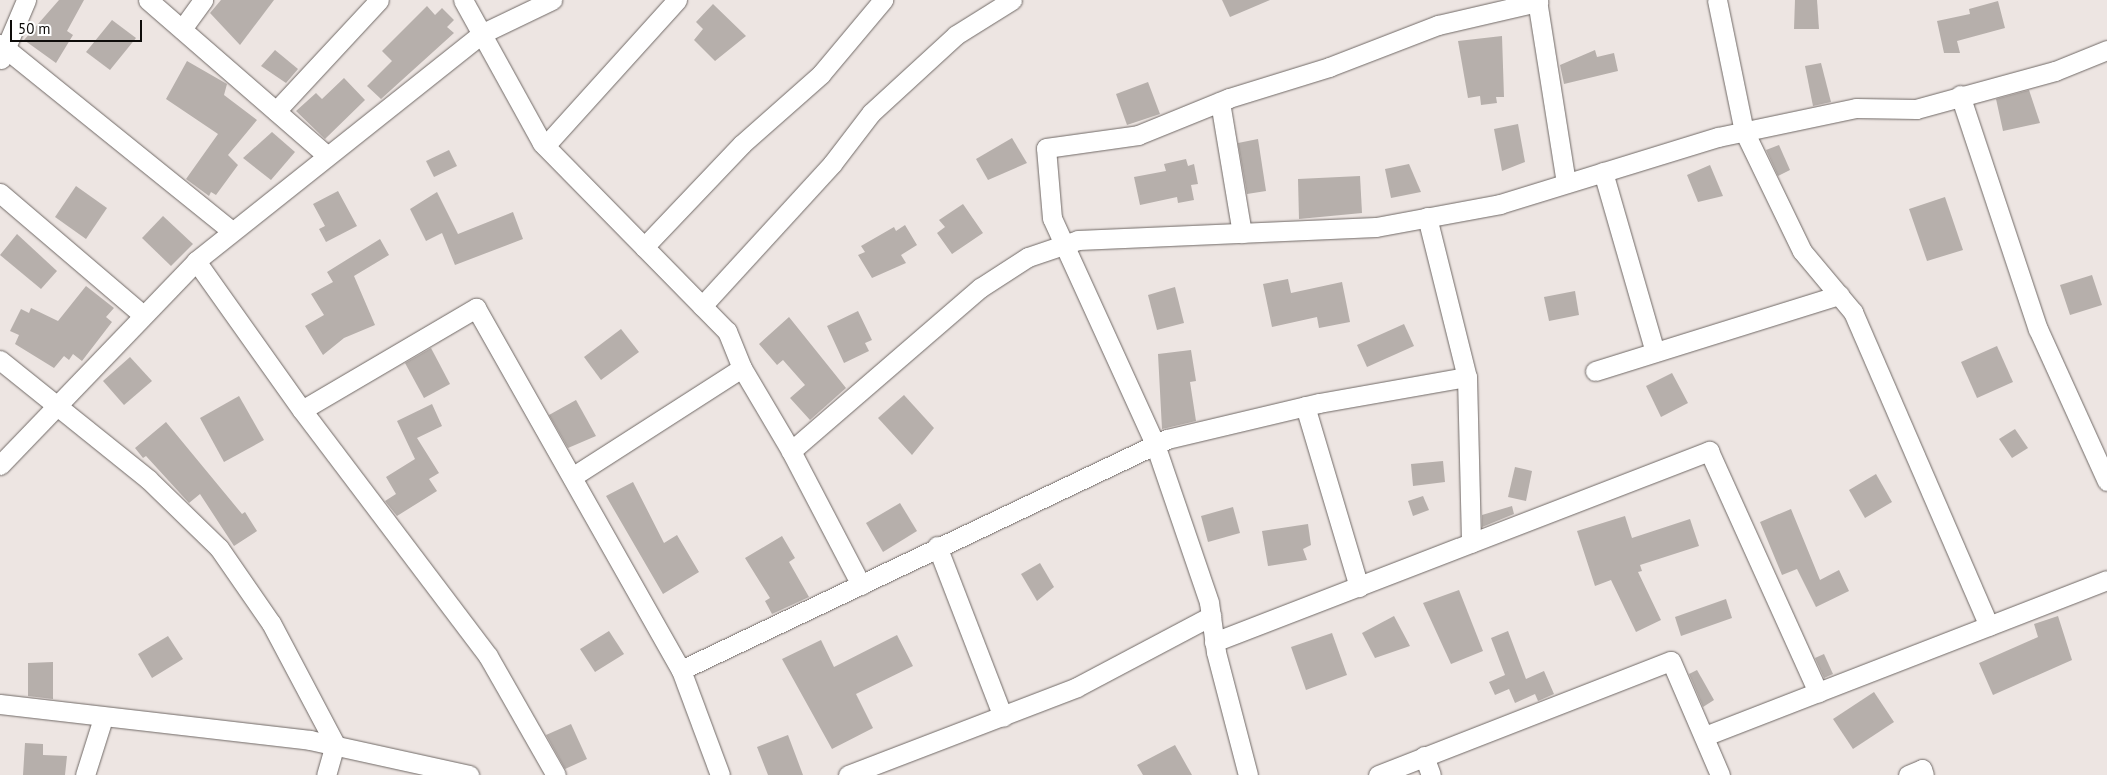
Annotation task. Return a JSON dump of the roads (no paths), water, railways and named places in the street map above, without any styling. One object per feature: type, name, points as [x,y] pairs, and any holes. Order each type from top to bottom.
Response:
[{"type":"street","points":[[26,0],[2,51],[232,231]]},
{"type":"street","points":[[148,0],[325,154]]},
{"type":"street","points":[[182,29],[204,0]]},
{"type":"street","points":[[276,111],[379,0]]},
{"type":"street","points":[[463,0],[545,146],[727,331],[742,368],[791,451],[861,585]]},
{"type":"street","points":[[0,465],[196,261],[325,154],[481,34],[552,0]]},
{"type":"street","points":[[545,146],[677,0]]},
{"type":"street","points":[[644,247],[742,144],[821,74],[883,0]]},
{"type":"street","points":[[702,306],[832,164],[871,113],[956,35],[1012,0]]},
{"type":"street","points":[[1718,0],[1744,132],[1802,251],[1854,312],[1989,626]]},
{"type":"street","points":[[1248,775],[1214,642],[1211,616],[1155,444],[1062,246],[1052,218],[1046,148],[1138,135],[1220,102],[1329,67],[1438,25],[1537,1],[1566,183]]},
{"type":"street","points":[[791,451],[980,288],[1028,257],[1078,240],[1376,226],[1500,204],[1602,172],[1744,132],[1856,108],[1916,109],[1960,95],[2055,71],[2107,50]]},
{"type":"street","points":[[1960,95],[2038,330],[2107,481]]},
{"type":"street","points":[[1220,102],[1242,232]]},
{"type":"street","points":[[1602,172],[1655,352]]},
{"type":"street","points":[[0,193],[143,315]]},
{"type":"street","points":[[1427,217],[1467,377],[1471,544]]},
{"type":"street","points":[[196,261],[302,410],[488,656],[556,775]]},
{"type":"street","points":[[1595,370],[1839,295]]},
{"type":"street","points":[[302,410],[476,308],[681,670],[720,775]]},
{"type":"street","points":[[0,360],[148,479],[219,548],[271,623],[335,744],[326,775]]},
{"type":"street","points":[[572,477],[742,368]]},
{"type":"street","points":[[681,670],[861,585],[937,546],[1155,444],[1305,406],[1467,377]]},
{"type":"street","points":[[1305,406],[1360,586]]},
{"type":"street","points":[[1214,642],[1709,451],[1818,692]]},
{"type":"street","points":[[937,546],[1003,717]]},
{"type":"street","points":[[1705,736],[2107,580]]},
{"type":"street","points":[[848,775],[1078,688],[1211,616]]},
{"type":"street","points":[[1378,775],[1672,661],[1720,775]]},
{"type":"street","points":[[0,704],[103,718],[335,744],[469,775]]},
{"type":"street","points":[[85,775],[103,718]]},
{"type":"street","points":[[1424,756],[1431,775]]},
{"type":"street","points":[[1908,775],[1922,769],[1924,775]]}]
